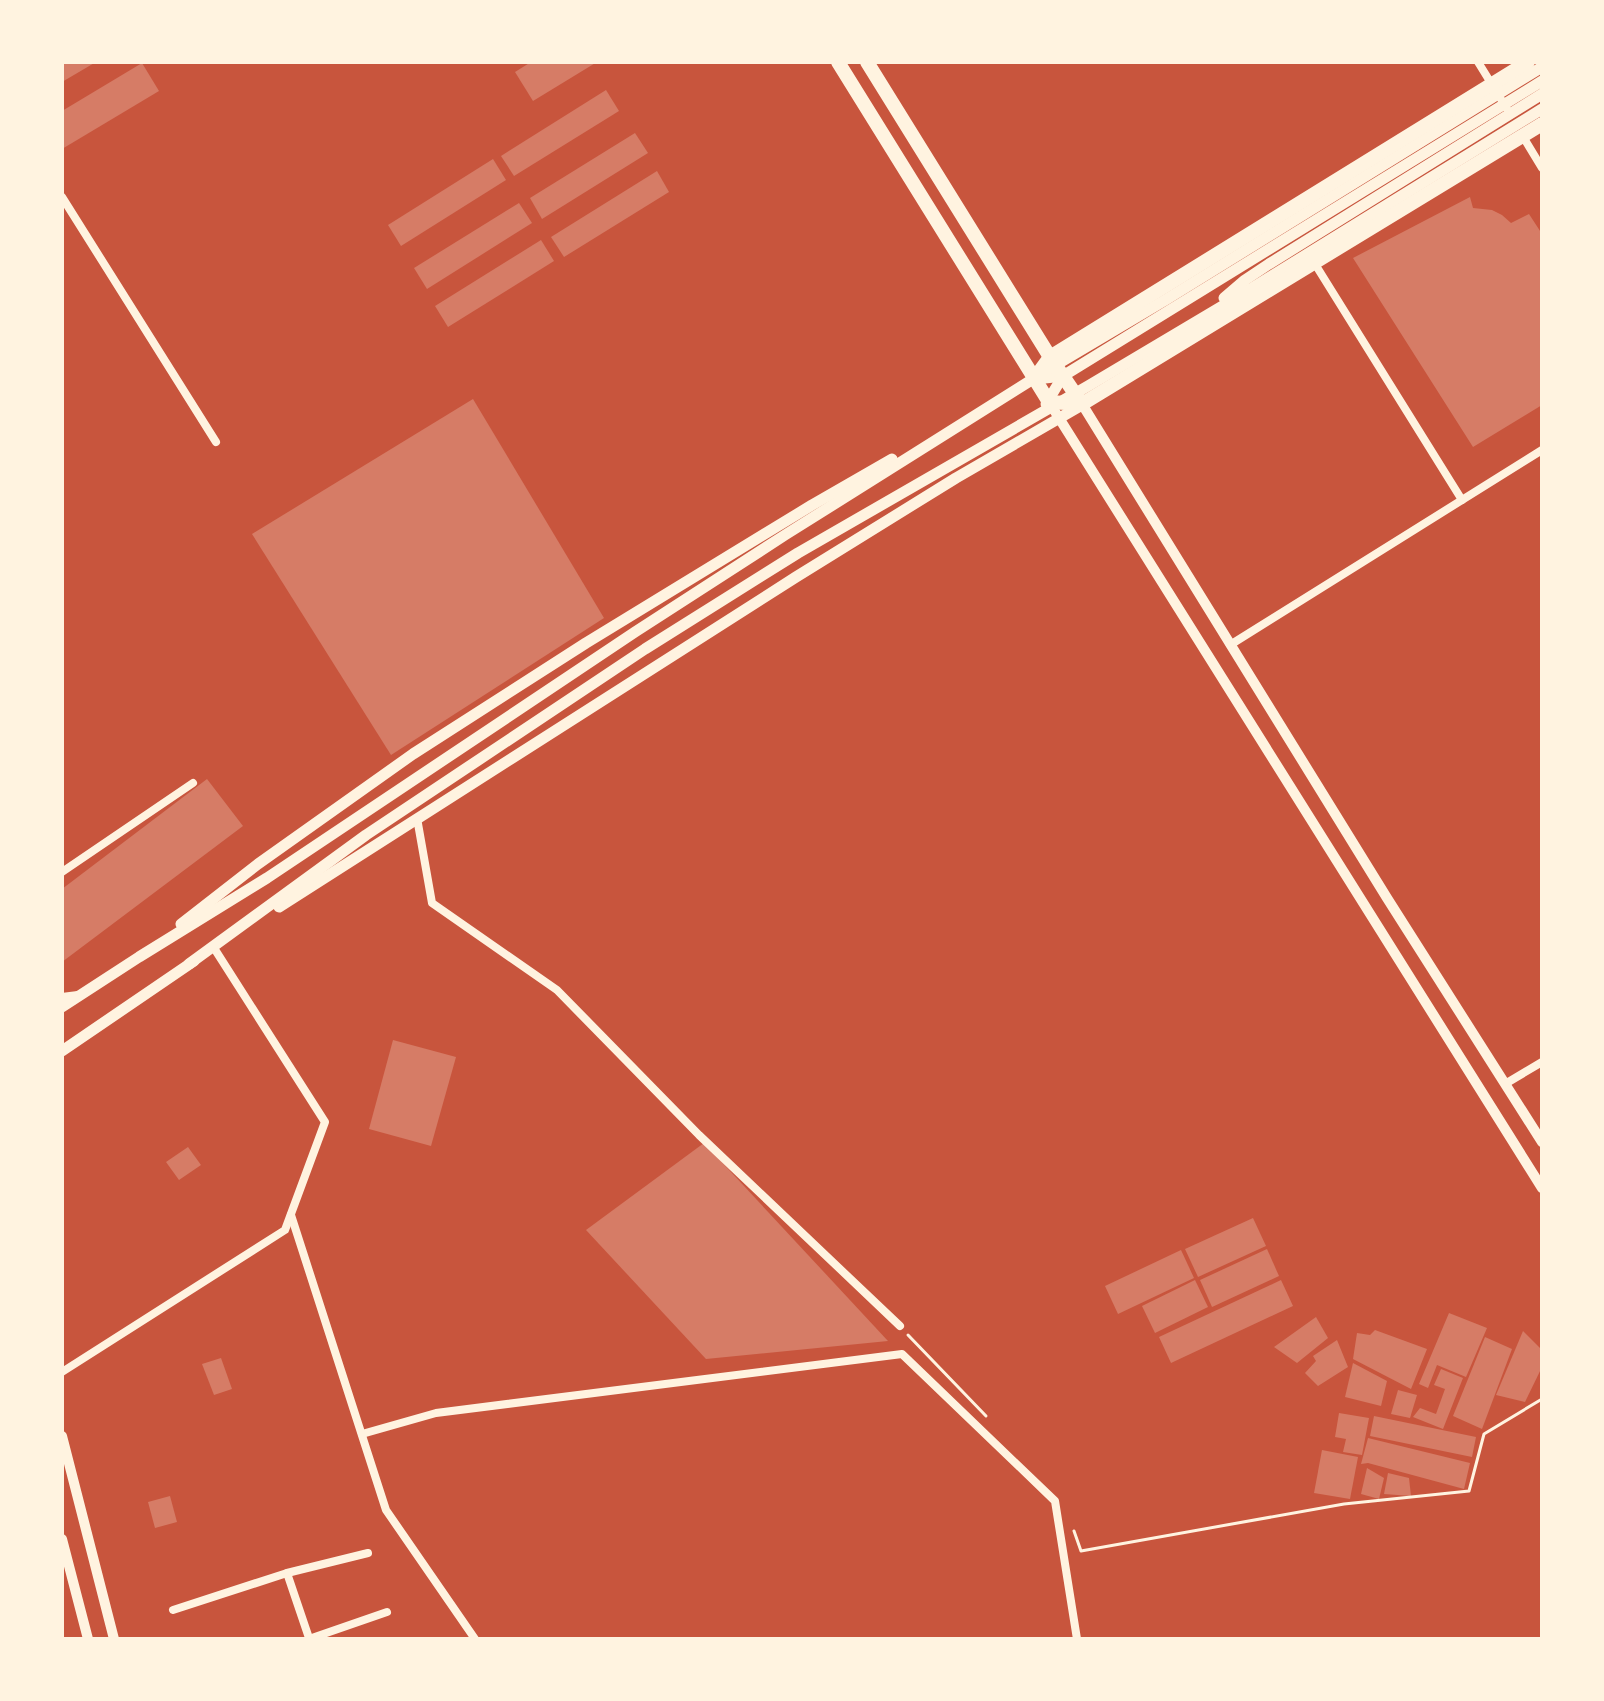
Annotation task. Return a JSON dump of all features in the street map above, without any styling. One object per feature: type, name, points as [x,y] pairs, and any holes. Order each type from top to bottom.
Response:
[{"type":"highway","points":[[838,62],[1049,402],[1082,404],[1542,124]]},
{"type":"highway","points":[[867,62],[1082,404]]},
{"type":"highway","points":[[1034,379],[1050,357],[1528,62]]},
{"type":"main road","points":[[62,1007],[267,878],[785,535],[1542,67]]},
{"type":"main road","points":[[1194,337],[1223,299],[1293,242],[1542,81]]},
{"type":"main road","points":[[139,957],[318,819],[573,651],[812,505],[1034,379],[1063,376],[1542,94]]},
{"type":"main road","points":[[62,1051],[189,964],[366,835],[645,649],[798,553],[1222,306],[1542,109]]},
{"type":"main road","points":[[956,478],[1049,402],[1063,376]]},
{"type":"main road","points":[[189,964],[772,592],[1082,404]]},
{"type":"street","points":[[1478,62],[1542,168]]},
{"type":"street","points":[[62,197],[216,442]]},
{"type":"street","points":[[1315,264],[1462,500]]},
{"type":"street","points":[[1049,402],[1542,1188]]},
{"type":"street","points":[[1082,404],[1542,1142]]},
{"type":"street","points":[[1230,645],[1542,450]]},
{"type":"street","points":[[62,872],[193,783]]},
{"type":"street","points":[[417,818],[432,903],[557,990],[699,1135],[900,1326]]},
{"type":"street","points":[[62,1372],[285,1230],[325,1122],[214,948]]},
{"type":"street","points":[[62,998],[78,996]]},
{"type":"street","points":[[1505,1084],[1542,1062]]},
{"type":"street","points":[[291,1213],[386,1510],[475,1639]]},
{"type":"street","points":[[362,1434],[436,1413],[902,1354],[1055,1501],[1077,1639]]},
{"type":"street","points":[[62,1436],[114,1639]]},
{"type":"street","points":[[62,1539],[88,1639]]},
{"type":"street","points":[[173,1610],[287,1573],[368,1553]]},
{"type":"street","points":[[287,1573],[309,1639],[387,1612]]},
{"type":"path","points":[[900,1326],[986,1415]]},
{"type":"path","points":[[1071,1522],[1081,1551],[1344,1504],[1469,1491],[1484,1434],[1542,1399]]},
{"type":"building","points":[[62,62],[96,62],[62,82]]},
{"type":"building","points":[[531,62],[597,62],[533,101],[515,72]]},
{"type":"building","points":[[142,63],[159,91],[62,149],[62,111]]},
{"type":"building","points":[[606,90],[619,111],[514,176],[501,156]]},
{"type":"building","points":[[635,133],[648,153],[542,219],[530,198]]},
{"type":"building","points":[[493,159],[506,180],[401,246],[388,225]]},
{"type":"building","points":[[657,171],[669,192],[564,257],[551,237]]},
{"type":"building","points":[[1470,197],[1473,208],[1492,210],[1511,223],[1529,214],[1542,234],[1542,405],[1473,447],[1353,258]]},
{"type":"building","points":[[519,203],[532,223],[427,289],[414,268]]},
{"type":"building","points":[[541,240],[554,261],[448,327],[435,306]]},
{"type":"building","points":[[473,399],[604,618],[391,755],[252,534]]},
{"type":"building","points":[[207,779],[243,826],[62,962],[62,889]]},
{"type":"building","points":[[393,1040],[456,1057],[431,1146],[369,1129]]},
{"type":"building","points":[[704,1143],[888,1341],[706,1359],[586,1230]]},
{"type":"building","points":[[188,1147],[201,1165],[179,1180],[166,1162]]},
{"type":"building","points":[[1253,1218],[1266,1246],[1198,1277],[1185,1249]]},
{"type":"building","points":[[1267,1249],[1279,1276],[1212,1307],[1200,1280]]},
{"type":"building","points":[[1181,1250],[1194,1278],[1118,1314],[1105,1286]]},
{"type":"building","points":[[1195,1280],[1208,1307],[1155,1333],[1142,1306]]},
{"type":"building","points":[[1281,1280],[1293,1306],[1171,1363],[1159,1337]]},
{"type":"building","points":[[1449,1313],[1487,1328],[1466,1377],[1437,1365],[1428,1388],[1419,1384]]},
{"type":"building","points":[[1316,1317],[1328,1338],[1297,1363],[1274,1347]]},
{"type":"building","points":[[1375,1330],[1427,1349],[1411,1389],[1353,1359],[1357,1333],[1370,1335]]},
{"type":"building","points":[[1523,1331],[1542,1350],[1542,1367],[1525,1402],[1496,1395]]},
{"type":"building","points":[[1485,1337],[1512,1349],[1482,1429],[1453,1416]]},
{"type":"building","points":[[1337,1340],[1348,1367],[1318,1386],[1305,1373],[1316,1361],[1313,1356]]},
{"type":"building","points":[[221,1358],[232,1389],[214,1395],[202,1364]]},
{"type":"building","points":[[1353,1363],[1387,1381],[1381,1406],[1345,1397]]},
{"type":"building","points":[[1441,1369],[1463,1378],[1443,1429],[1413,1417],[1420,1408],[1436,1414],[1445,1389],[1434,1385]]},
{"type":"building","points":[[1398,1390],[1417,1395],[1410,1418],[1391,1414]]},
{"type":"building","points":[[1339,1413],[1369,1418],[1362,1455],[1343,1452],[1346,1439],[1335,1437]]},
{"type":"building","points":[[1374,1416],[1476,1437],[1472,1457],[1370,1436]]},
{"type":"building","points":[[1368,1438],[1470,1463],[1464,1489],[1368,1463],[1361,1464]]},
{"type":"building","points":[[1322,1450],[1358,1457],[1350,1499],[1314,1493]]},
{"type":"building","points":[[1367,1468],[1384,1478],[1379,1499],[1361,1494]]},
{"type":"building","points":[[1388,1473],[1409,1478],[1411,1496],[1384,1494]]},
{"type":"building","points":[[170,1496],[177,1522],[155,1528],[148,1502]]}]
